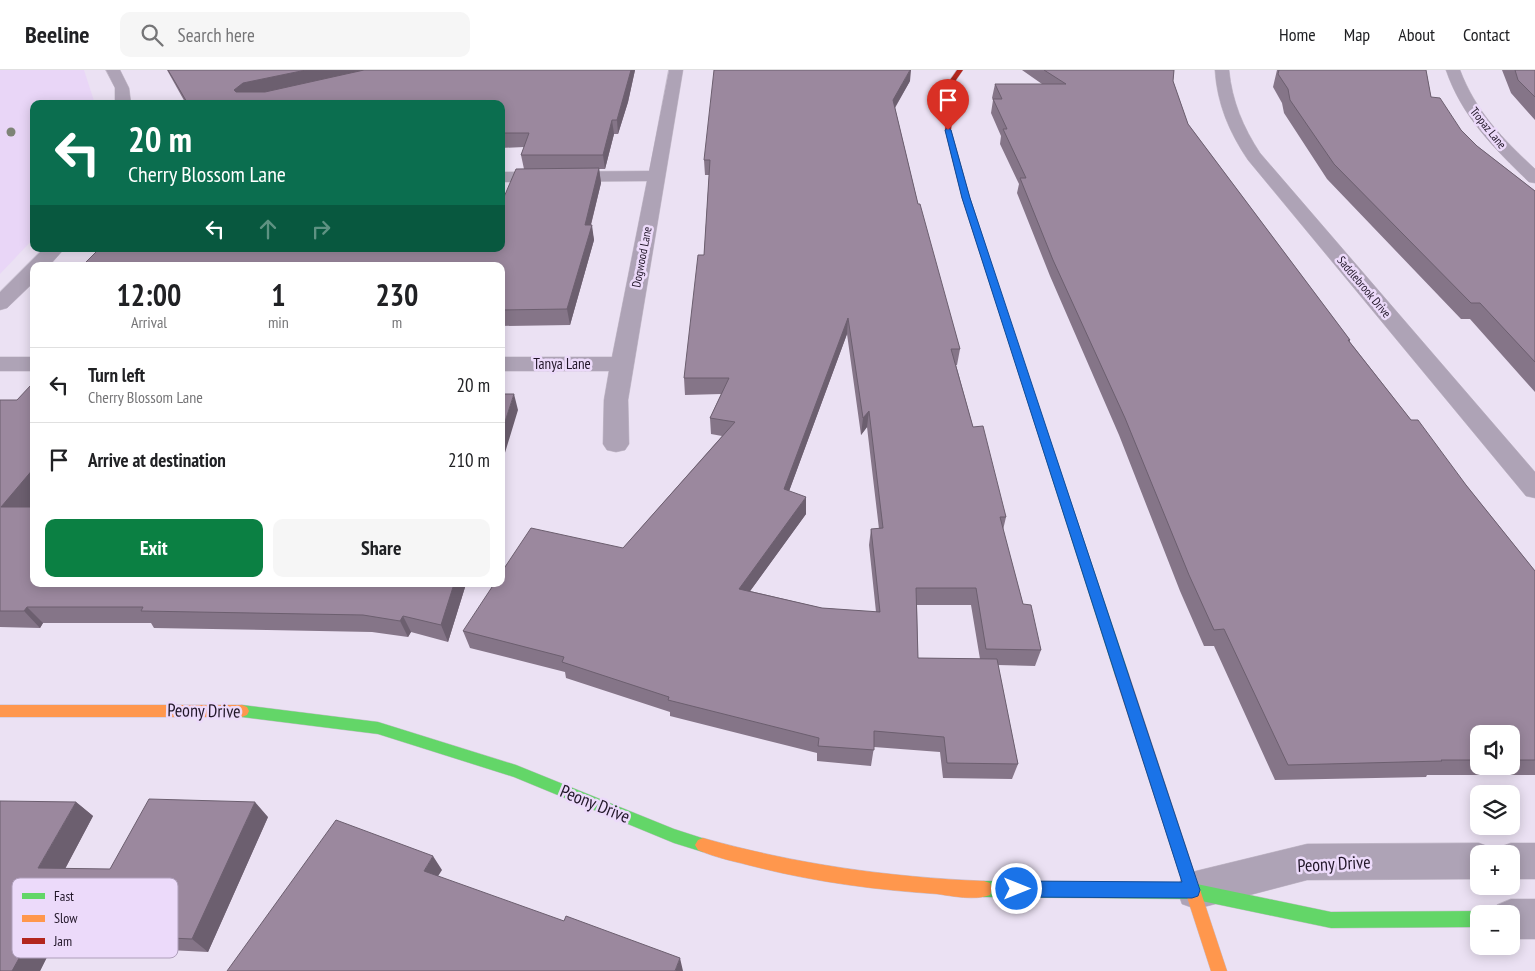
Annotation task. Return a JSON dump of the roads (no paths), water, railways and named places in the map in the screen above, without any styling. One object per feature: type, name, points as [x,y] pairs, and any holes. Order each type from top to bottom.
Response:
[{"type":"street","points":[[113,70],[122,88],[123,100]]},
{"type":"street","name":"Dogwood Lane","points":[[616,444],[616,400],[676,70]]},
{"type":"street","points":[[960,70],[953,80],[948,130],[966,198],[1219,971]]},
{"type":"street","name":"Saddlebrook Drive","points":[[1222,70],[1224,97],[1228,110],[1254,156],[1535,489]]},
{"type":"street","name":"Tropaz Lane","points":[[1453,70],[1462,95],[1496,142],[1535,178]]},
{"type":"street","points":[[505,177],[657,176]]},
{"type":"street","points":[[42,262],[51,252]]},
{"type":"street","points":[[0,304],[30,274]]},
{"type":"street","points":[[0,364],[30,364]]},
{"type":"street","name":"Tanya Lane","points":[[505,364],[622,364]]},
{"type":"street","name":"Peony Drive","points":[[0,712],[235,710],[378,728],[516,771],[674,836],[728,853],[820,872],[939,888],[1192,890],[1331,920],[1470,919]]},
{"type":"street","name":"Peony Drive","points":[[1192,890],[1307,862],[1470,861]]},
{"type":"street","points":[[1520,861],[1535,861]]},
{"type":"street","points":[[1520,919],[1535,919]]}]
